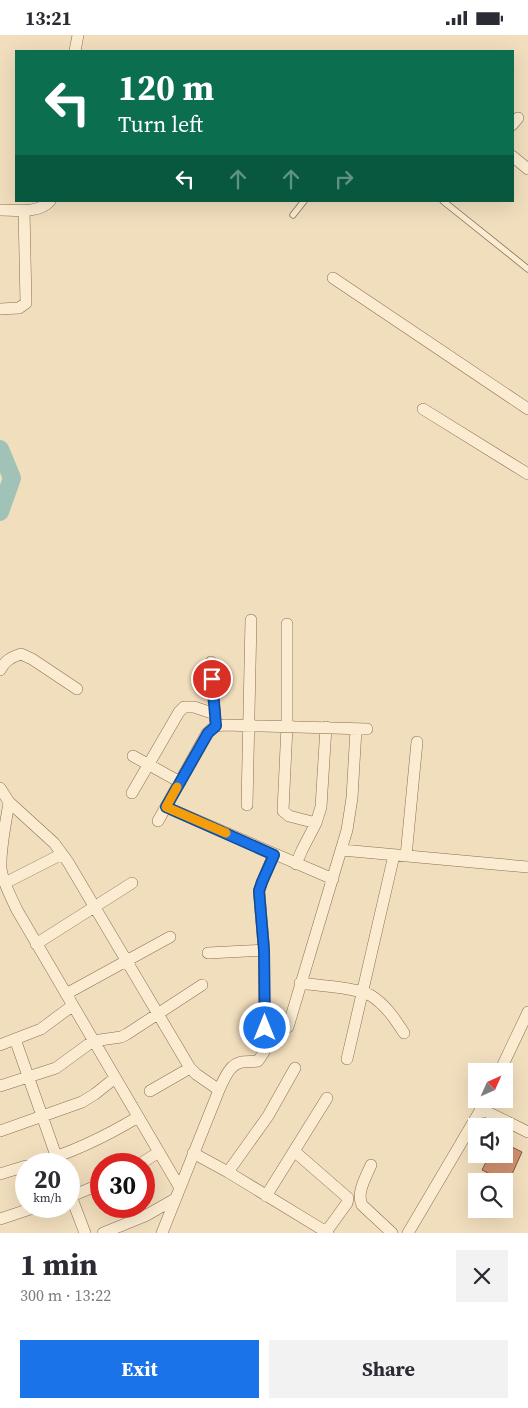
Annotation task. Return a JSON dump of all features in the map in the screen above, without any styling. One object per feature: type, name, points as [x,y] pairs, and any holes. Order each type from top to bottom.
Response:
[{"type":"street","points":[[76,50],[78,35]]},
{"type":"street","points":[[514,158],[528,169]]},
{"type":"street","points":[[0,210],[34,209],[45,206],[49,202]]},
{"type":"street","points":[[0,309],[19,308],[26,303],[24,210]]},
{"type":"street","points":[[333,278],[528,409]]},
{"type":"street","points":[[423,409],[528,475]]},
{"type":"street","points":[[247,805],[251,620]]},
{"type":"street","points":[[287,624],[287,726],[283,811],[289,816],[316,823]]},
{"type":"street","points":[[0,670],[4,663],[12,657],[21,654],[32,659],[77,689]]},
{"type":"street","points":[[211,662],[216,726]]},
{"type":"street","points":[[132,793],[178,712],[184,707],[194,707],[215,713]]},
{"type":"street","points":[[158,821],[208,733],[216,726],[248,725],[362,729],[350,816],[342,850],[288,1027]]},
{"type":"street","points":[[296,864],[316,823],[321,807],[326,727]]},
{"type":"street","points":[[347,1059],[362,992],[400,855],[417,742]]},
{"type":"street","points":[[133,756],[180,783]]},
{"type":"street","points":[[0,788],[9,802],[43,832],[62,854],[190,1068],[196,1075],[218,1090]]},
{"type":"street","points":[[9,802],[1,855],[1,870],[5,883],[17,910],[36,944],[159,1151],[177,1194]]},
{"type":"street","points":[[166,807],[333,879]]},
{"type":"street","points":[[342,850],[528,867]]},
{"type":"street","points":[[5,883],[62,854]]},
{"type":"street","points":[[162,1233],[218,1090],[234,1064],[243,1061],[258,1061],[264,1052],[264,950],[259,891],[274,855]]},
{"type":"street","points":[[36,944],[132,883]]},
{"type":"street","points":[[66,994],[170,937]]},
{"type":"street","points":[[208,953],[264,950]]},
{"type":"street","points":[[300,983],[362,992],[379,1001],[395,1019],[404,1033]]},
{"type":"street","points":[[0,1086],[56,1068],[93,1041],[121,1037],[202,985]]},
{"type":"street","points":[[0,1045],[41,1029],[72,1006]]},
{"type":"street","points":[[504,1063],[528,1012]]},
{"type":"street","points":[[15,1039],[55,1153]]},
{"type":"street","points":[[150,1091],[190,1068]]},
{"type":"street","points":[[228,1172],[268,1116],[295,1068]]},
{"type":"street","points":[[0,1131],[82,1102],[115,1078]]},
{"type":"street","points":[[266,1195],[327,1098]]},
{"type":"street","points":[[408,1233],[481,1109],[527,1131]]},
{"type":"street","points":[[72,1153],[109,1135],[138,1117]]},
{"type":"street","points":[[155,1154],[159,1151]]},
{"type":"street","points":[[194,1153],[327,1232],[347,1203],[348,1198],[294,1151]]},
{"type":"street","points":[[371,1165],[360,1200],[362,1205],[392,1233]]},
{"type":"street","points":[[0,1174],[15,1169]]},
{"type":"street","points":[[103,1233],[146,1216],[177,1194]]},
{"type":"street","points":[[0,1219],[15,1214]]},
{"type":"street","points":[[79,1218],[85,1233]]},
{"type":"lane","points":[[293,215],[303,202]]},
{"type":"lane","points":[[444,202],[528,269]]},
{"type":"building","points":[[513,1148],[522,1152],[513,1173],[488,1173],[482,1170],[486,1163],[513,1163]]},
{"type":"waterway","points":[[0,449],[12,478],[0,512]]},
{"type":"slow traffic","points":[[177,787],[166,807],[226,833]]},
{"type":"route","points":[[212,679],[216,726],[208,733],[166,807],[274,855],[259,891],[264,950],[265,1028]]}]
